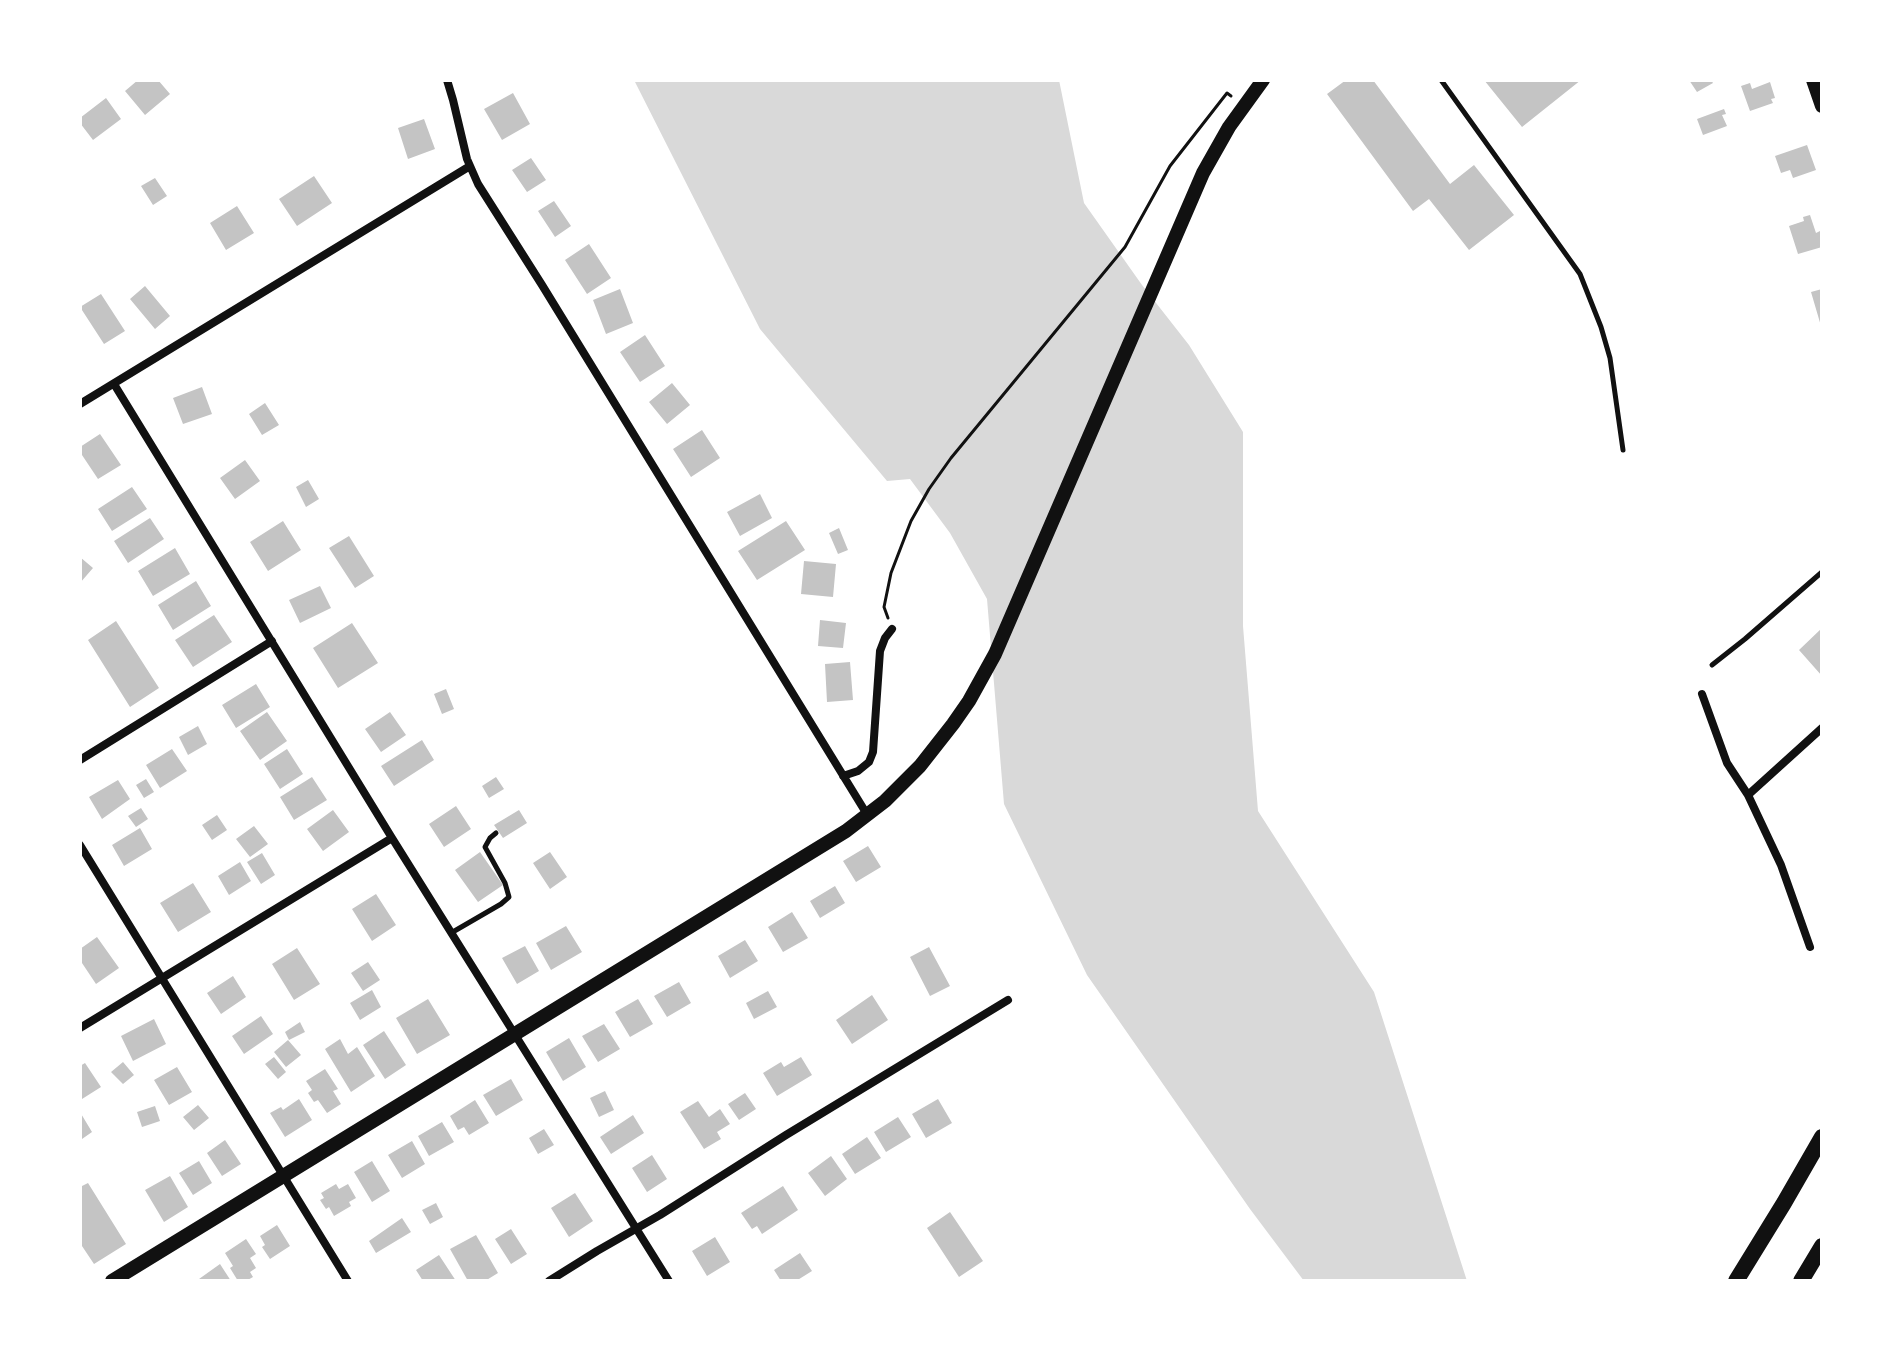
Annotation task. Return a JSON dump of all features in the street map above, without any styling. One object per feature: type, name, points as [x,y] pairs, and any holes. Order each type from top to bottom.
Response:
[{"type":"highway","points":[[1736,1281],[1822,1137]]},
{"type":"highway","points":[[1801,1281],[1822,1246]]},
{"type":"main road","points":[[112,1281],[846,831],[902,785],[953,724],[995,654],[1203,173],[1263,80]]},
{"type":"main road","points":[[1813,80],[1822,106]]},
{"type":"street","points":[[447,80],[470,166],[478,184],[868,816]]},
{"type":"street","points":[[80,404],[470,166]]},
{"type":"street","points":[[114,384],[392,838],[669,1281]]},
{"type":"street","points":[[843,776],[858,771],[869,762],[873,752],[880,651],[892,629]]},
{"type":"street","points":[[80,760],[272,641]]},
{"type":"street","points":[[1702,694],[1727,763],[1748,795],[1781,865],[1810,947]]},
{"type":"street","points":[[1748,795],[1822,728]]},
{"type":"street","points":[[80,1028],[392,838]]},
{"type":"street","points":[[80,845],[348,1281]]},
{"type":"street","points":[[549,1281],[1008,1000]]},
{"type":"lane","points":[[1441,80],[1580,274],[1610,358],[1623,450]]},
{"type":"lane","points":[[1712,665],[1822,572]]},
{"type":"lane","points":[[451,933],[509,897],[510,893],[485,847],[496,833]]},
{"type":"path","points":[[892,629],[884,607],[891,573],[915,513],[940,472],[1125,247],[1170,166],[1227,93],[1245,105]]},
{"type":"shaded area","points":[[634,80],[1059,80],[1084,203],[1189,345],[1243,432],[1243,626],[1258,811],[1374,992],[1467,1281],[1304,1281],[1087,975],[1004,804],[987,599],[950,533],[910,479],[887,481],[760,329]]},
{"type":"building","points":[[138,80],[158,80],[170,94],[145,115],[125,91]]},
{"type":"building","points":[[1346,80],[1373,80],[1450,184],[1474,165],[1514,215],[1469,250],[1429,199],[1413,211],[1327,94]]},
{"type":"building","points":[[1484,80],[1581,80],[1522,127]]},
{"type":"building","points":[[1689,80],[1711,80],[1713,83],[1697,92]]},
{"type":"building","points":[[1770,82],[1775,98],[1771,99],[1773,103],[1750,111],[1741,86],[1750,83],[1752,89]]},
{"type":"building","points":[[513,93],[530,124],[502,140],[484,109]]},
{"type":"building","points":[[106,98],[121,119],[93,140],[80,123],[80,118]]},
{"type":"building","points":[[1724,109],[1726,114],[1722,115],[1727,126],[1703,135],[1697,119]]},
{"type":"building","points":[[424,119],[435,149],[408,159],[398,128]]},
{"type":"building","points":[[1807,145],[1816,170],[1793,178],[1790,170],[1781,173],[1775,156]]},
{"type":"building","points":[[531,158],[546,180],[527,192],[512,170]]},
{"type":"building","points":[[314,176],[332,203],[297,226],[279,199]]},
{"type":"building","points":[[155,178],[167,196],[153,205],[141,186]]},
{"type":"building","points":[[554,201],[571,226],[555,237],[538,211]]},
{"type":"building","points":[[237,206],[254,233],[226,250],[210,223]]},
{"type":"building","points":[[1810,215],[1816,233],[1820,231],[1822,247],[1798,254],[1789,226],[1804,221],[1803,217]]},
{"type":"building","points":[[589,244],[611,278],[587,294],[565,260]]},
{"type":"building","points":[[145,286],[170,316],[155,329],[130,299]]},
{"type":"building","points":[[620,289],[633,323],[606,334],[593,300]]},
{"type":"building","points":[[1822,289],[1822,325],[1821,326],[1811,292]]},
{"type":"building","points":[[101,294],[125,331],[104,344],[80,307]]},
{"type":"building","points":[[645,335],[665,366],[640,382],[620,352]]},
{"type":"building","points":[[672,383],[690,405],[667,424],[649,402]]},
{"type":"building","points":[[202,387],[212,414],[183,424],[173,398]]},
{"type":"building","points":[[265,403],[279,425],[262,435],[249,414]]},
{"type":"building","points":[[702,430],[720,458],[691,477],[673,449]]},
{"type":"building","points":[[100,434],[121,465],[98,479],[80,452],[80,447]]},
{"type":"building","points":[[245,460],[260,481],[235,499],[220,478]]},
{"type":"building","points":[[308,480],[319,499],[306,507],[296,487]]},
{"type":"building","points":[[132,487],[147,509],[112,531],[98,509]]},
{"type":"building","points":[[760,494],[772,518],[740,536],[727,512]]},
{"type":"building","points":[[150,518],[164,539],[128,563],[114,541]]},
{"type":"building","points":[[283,521],[301,550],[268,571],[250,542]]},
{"type":"building","points":[[786,521],[805,550],[757,580],[738,551]]},
{"type":"building","points":[[839,528],[848,550],[838,554],[829,533]]},
{"type":"building","points":[[349,536],[374,576],[355,588],[329,548]]},
{"type":"building","points":[[175,548],[190,574],[153,596],[138,571]]},
{"type":"building","points":[[80,557],[93,568],[80,583]]},
{"type":"building","points":[[804,561],[836,564],[833,597],[801,594]]},
{"type":"building","points":[[196,581],[211,606],[173,630],[158,605]]},
{"type":"building","points":[[320,586],[331,608],[300,623],[289,600]]},
{"type":"building","points":[[214,615],[232,642],[193,667],[175,640]]},
{"type":"building","points":[[820,620],[846,623],[843,648],[818,646]]},
{"type":"building","points":[[116,621],[159,688],[130,707],[88,640]]},
{"type":"building","points":[[352,623],[378,663],[338,688],[313,648]]},
{"type":"building","points":[[1822,628],[1822,676],[1799,650]]},
{"type":"building","points":[[850,662],[853,700],[827,702],[825,664]]},
{"type":"building","points":[[256,684],[270,707],[236,728],[222,705]]},
{"type":"building","points":[[446,689],[454,709],[442,714],[434,694]]},
{"type":"building","points":[[267,712],[287,741],[260,760],[240,731]]},
{"type":"building","points":[[390,712],[406,735],[381,752],[365,729]]},
{"type":"building","points":[[198,726],[207,744],[188,755],[179,737]]},
{"type":"building","points":[[422,740],[434,760],[394,786],[381,766]]},
{"type":"building","points":[[172,749],[187,771],[160,788],[146,765]]},
{"type":"building","points":[[287,749],[303,774],[280,789],[264,764]]},
{"type":"building","points":[[312,777],[327,800],[294,820],[280,797]]},
{"type":"building","points":[[496,777],[504,789],[489,798],[482,786]]},
{"type":"building","points":[[146,779],[154,792],[144,798],[136,785]]},
{"type":"building","points":[[118,780],[130,799],[102,819],[89,797]]},
{"type":"building","points":[[456,806],[471,829],[444,847],[429,824]]},
{"type":"building","points":[[141,808],[148,819],[136,827],[128,816]]},
{"type":"building","points":[[333,810],[349,832],[323,851],[307,829]]},
{"type":"building","points":[[519,810],[527,823],[503,838],[494,825]]},
{"type":"building","points":[[217,815],[227,830],[212,840],[202,825]]},
{"type":"building","points":[[254,826],[268,844],[250,857],[236,839]]},
{"type":"building","points":[[140,828],[152,849],[124,866],[112,845]]},
{"type":"building","points":[[868,846],[881,867],[856,882],[843,861]]},
{"type":"building","points":[[480,852],[503,885],[478,902],[455,870]]},
{"type":"building","points":[[550,852],[567,877],[550,889],[533,863]]},
{"type":"building","points":[[262,853],[275,875],[261,884],[247,862]]},
{"type":"building","points":[[240,862],[251,881],[229,895],[218,876]]},
{"type":"building","points":[[193,883],[211,912],[178,932],[160,903]]},
{"type":"building","points":[[835,886],[845,903],[820,918],[810,901]]},
{"type":"building","points":[[376,894],[396,925],[372,941],[352,909]]},
{"type":"building","points":[[792,912],[808,938],[783,952],[768,927]]},
{"type":"building","points":[[566,926],[582,952],[551,970],[536,943]]},
{"type":"building","points":[[97,937],[119,968],[96,984],[80,960],[80,949]]},
{"type":"building","points":[[745,940],[758,961],[730,978],[718,956]]},
{"type":"building","points":[[525,946],[539,971],[517,984],[502,958]]},
{"type":"building","points":[[929,947],[950,986],[930,996],[910,957]]},
{"type":"building","points":[[297,948],[320,984],[294,1000],[272,964]]},
{"type":"building","points":[[368,962],[380,980],[363,991],[351,973]]},
{"type":"building","points":[[233,976],[246,997],[221,1014],[207,993]]},
{"type":"building","points":[[679,982],[691,1003],[667,1017],[654,996]]},
{"type":"building","points":[[372,990],[381,1007],[360,1020],[350,1003]]},
{"type":"building","points":[[768,991],[777,1007],[754,1019],[746,1003]]},
{"type":"building","points":[[872,995],[888,1020],[852,1044],[836,1020]]},
{"type":"building","points":[[428,999],[450,1035],[417,1054],[396,1018]]},
{"type":"building","points":[[638,999],[653,1024],[630,1037],[615,1012]]},
{"type":"building","points":[[261,1016],[273,1034],[244,1054],[232,1036]]},
{"type":"building","points":[[154,1019],[166,1044],[133,1061],[121,1036]]},
{"type":"building","points":[[300,1022],[305,1032],[289,1040],[285,1032]]},
{"type":"building","points":[[604,1024],[620,1049],[598,1062],[582,1036]]},
{"type":"building","points":[[384,1031],[406,1065],[385,1079],[363,1045]]},
{"type":"building","points":[[569,1038],[586,1067],[563,1081],[546,1052]]},
{"type":"building","points":[[340,1039],[348,1054],[357,1047],[375,1076],[351,1092],[325,1049]]},
{"type":"building","points":[[288,1040],[301,1055],[286,1067],[274,1052]]},
{"type":"building","points":[[274,1057],[286,1072],[278,1079],[265,1064]]},
{"type":"building","points":[[801,1057],[812,1075],[777,1096],[763,1073],[781,1062],[784,1067]]},
{"type":"building","points":[[123,1062],[134,1075],[123,1084],[111,1072]]},
{"type":"building","points":[[85,1063],[101,1087],[82,1099],[80,1066]]},
{"type":"building","points":[[177,1067],[192,1092],[169,1105],[154,1080]]},
{"type":"building","points":[[325,1069],[338,1089],[333,1091],[341,1104],[327,1113],[318,1100],[314,1102],[308,1093],[312,1090],[306,1081]]},
{"type":"building","points":[[511,1079],[523,1100],[496,1116],[483,1095]]},
{"type":"building","points":[[605,1091],[614,1110],[599,1117],[590,1098]]},
{"type":"building","points":[[745,1093],[756,1109],[739,1120],[728,1104]]},
{"type":"building","points":[[299,1099],[312,1120],[285,1137],[270,1113],[281,1107],[283,1110]]},
{"type":"building","points":[[938,1099],[952,1123],[926,1138],[912,1114]]},
{"type":"building","points":[[475,1100],[489,1123],[469,1135],[464,1127],[458,1130],[450,1116]]},
{"type":"building","points":[[698,1101],[709,1117],[720,1109],[730,1124],[717,1132],[721,1139],[704,1149],[680,1112]]},
{"type":"building","points":[[198,1105],[209,1118],[194,1130],[183,1117]]},
{"type":"building","points":[[155,1106],[160,1121],[142,1127],[137,1112]]},
{"type":"building","points":[[80,1112],[92,1132],[82,1139],[80,1135]]},
{"type":"building","points":[[633,1115],[644,1133],[611,1154],[600,1137]]},
{"type":"building","points":[[898,1117],[911,1137],[886,1152],[874,1132]]},
{"type":"building","points":[[442,1122],[454,1142],[429,1156],[418,1136]]},
{"type":"building","points":[[544,1129],[554,1145],[538,1154],[529,1138]]},
{"type":"building","points":[[867,1137],[881,1158],[855,1174],[842,1154]]},
{"type":"building","points":[[225,1140],[241,1164],[222,1176],[207,1153]]},
{"type":"building","points":[[412,1141],[425,1164],[402,1178],[388,1155]]},
{"type":"building","points":[[652,1155],[667,1179],[647,1192],[632,1168]]},
{"type":"building","points":[[831,1156],[847,1179],[825,1196],[808,1173]]},
{"type":"building","points":[[199,1161],[212,1183],[193,1195],[179,1173]]},
{"type":"building","points":[[372,1161],[390,1191],[372,1202],[354,1172]]},
{"type":"building","points":[[170,1176],[188,1207],[164,1222],[145,1190]]},
{"type":"building","points":[[88,1183],[126,1244],[94,1264],[80,1243],[80,1187]]},
{"type":"building","points":[[336,1184],[339,1189],[348,1184],[356,1198],[349,1202],[351,1206],[334,1216],[320,1200],[324,1198],[321,1193]]},
{"type":"building","points":[[783,1186],[798,1210],[762,1234],[757,1226],[752,1229],[741,1213]]},
{"type":"building","points":[[575,1193],[593,1221],[569,1237],[551,1208]]},
{"type":"building","points":[[436,1203],[443,1217],[430,1224],[422,1210]]},
{"type":"building","points":[[950,1212],[983,1261],[959,1277],[927,1228]]},
{"type":"building","points":[[402,1218],[411,1232],[376,1253],[369,1241]]},
{"type":"building","points":[[277,1225],[290,1246],[270,1259],[262,1247],[265,1245],[260,1236]]},
{"type":"building","points":[[511,1229],[527,1254],[511,1264],[495,1239]]},
{"type":"building","points":[[476,1235],[498,1273],[485,1281],[468,1281],[450,1249]]},
{"type":"building","points":[[715,1237],[730,1262],[707,1276],[692,1251]]},
{"type":"building","points":[[246,1239],[256,1254],[250,1258],[256,1268],[250,1272],[253,1277],[238,1281],[225,1253]]},
{"type":"building","points":[[800,1253],[812,1271],[796,1281],[781,1281],[774,1270]]},
{"type":"building","points":[[439,1255],[456,1281],[423,1281],[416,1270]]},
{"type":"building","points":[[220,1264],[231,1281],[200,1281],[199,1279]]}]
